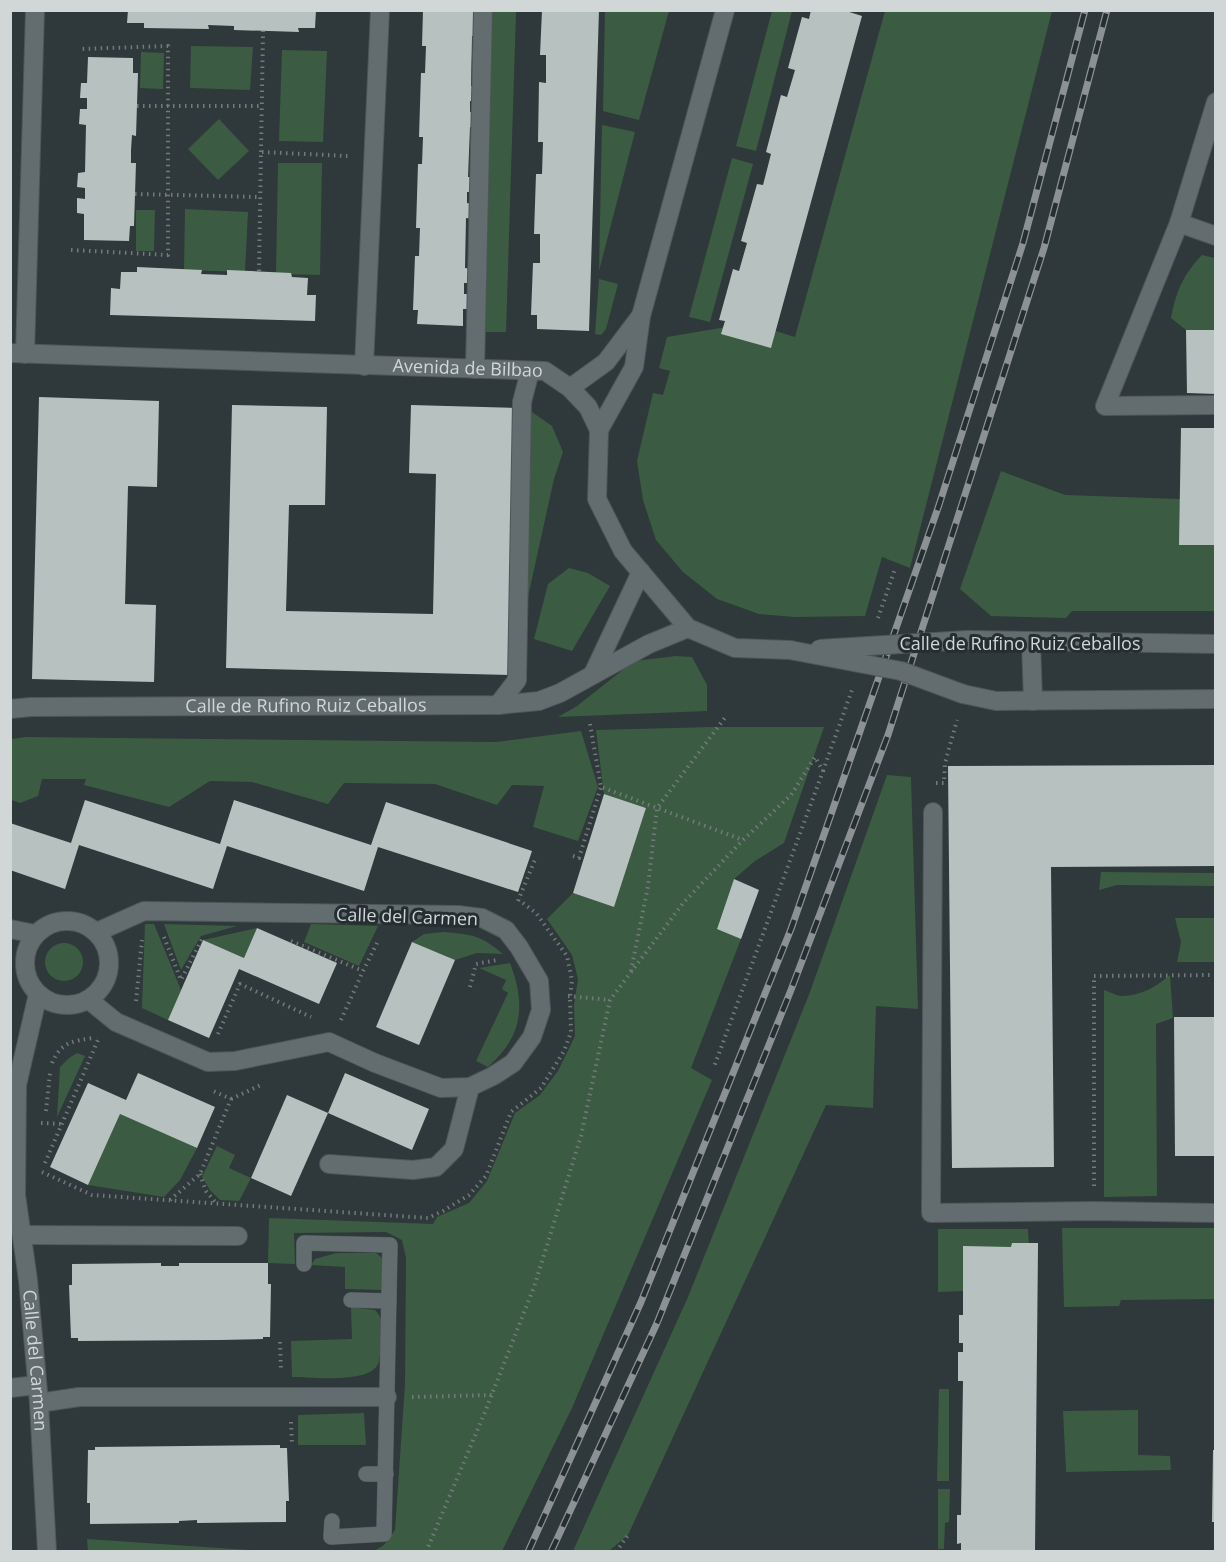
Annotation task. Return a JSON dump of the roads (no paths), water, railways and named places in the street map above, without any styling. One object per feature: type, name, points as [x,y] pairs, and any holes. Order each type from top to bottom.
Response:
[{"type":"street","points":[[18,353],[35,10]]},
{"type":"street","points":[[364,366],[380,10]]},
{"type":"street","points":[[475,369],[483,10]]},
{"type":"street","points":[[598,430],[634,368],[641,316],[725,10]]},
{"type":"street","points":[[1215,102],[1179,223],[1105,406],[1215,405]]},
{"type":"street","points":[[1179,223],[1215,236]]},
{"type":"street","points":[[570,388],[606,362],[641,316]]},
{"type":"street","name":"Avenida de Bilbao","points":[[18,353],[545,371],[570,388],[588,406],[598,430],[597,499],[623,551],[688,628],[735,648],[790,650]]},
{"type":"street","points":[[498,705],[517,680],[522,402],[530,371]]},
{"type":"street","points":[[593,674],[641,572]]},
{"type":"street","name":"Calle de Rufino Ruiz Ceballos","points":[[10,709],[31,707],[498,705],[539,701],[560,693],[649,644],[688,628]]},
{"type":"street","name":"Calle de Rufino Ruiz Ceballos","points":[[790,650],[967,640],[1215,644]]},
{"type":"street","points":[[1031,641],[1033,700]]},
{"type":"street","name":"Calle de Rufino Ruiz Ceballos","points":[[790,650],[901,671],[963,694],[996,700],[1215,699]]},
{"type":"street","points":[[933,812],[931,1213],[1094,1211],[1215,1213]]},
{"type":"street","name":"Calle del Carmen","points":[[97,932],[149,911],[458,915],[482,918],[508,933],[519,947],[539,981],[541,1010],[532,1037],[513,1063],[493,1077],[470,1087]]},
{"type":"street","points":[[59,921],[86,924],[97,932],[105,943],[109,955],[106,981],[99,991],[89,1000],[62,1005],[38,994],[25,971],[28,945],[35,934],[59,921]]},
{"type":"street","points":[[10,929],[35,934]]},
{"type":"street","name":"Calle del Carmen","points":[[38,994],[17,1085],[13,1195],[22,1235],[28,1280],[38,1394],[47,1551]]},
{"type":"street","points":[[89,1000],[116,1022],[207,1062],[235,1061],[329,1042],[441,1089],[470,1087],[454,1149],[436,1167],[413,1170],[330,1164]]},
{"type":"street","points":[[22,1235],[238,1236]]},
{"type":"street","points":[[10,1388],[38,1394],[79,1397],[387,1397]]},
{"type":"lane","points":[[304,1264],[304,1243],[390,1245],[384,1534],[331,1537],[332,1521]]},
{"type":"lane","points":[[351,1300],[389,1300]]},
{"type":"lane","points":[[366,1474],[386,1474]]},
{"type":"railway","points":[[528,1552],[641,1302],[791,929],[939,505],[1023,243],[1085,10]]},
{"type":"railway","points":[[551,1552],[657,1323],[791,990],[888,735],[1044,248],[1107,10]]}]
